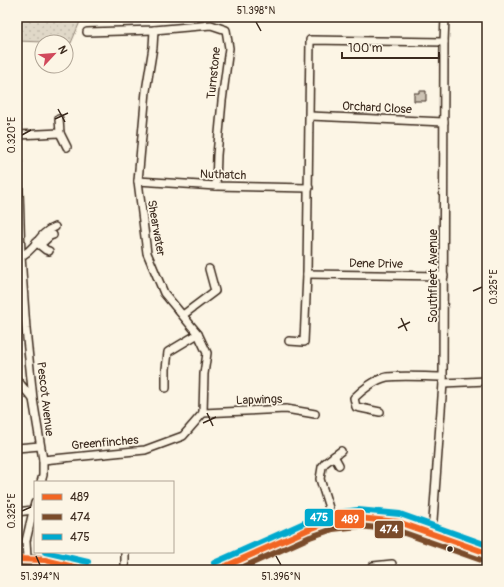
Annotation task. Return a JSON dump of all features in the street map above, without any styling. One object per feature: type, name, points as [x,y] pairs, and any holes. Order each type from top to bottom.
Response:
[{"type":"street","name":"Southfleet Avenue","points":[[432,534],[443,380],[445,17]]},
{"type":"street","name":"Turnstone","points":[[87,32],[154,30],[211,25],[226,30],[229,48],[222,101],[216,186]]},
{"type":"street","name":"Shearwater","points":[[154,30],[153,47],[146,91],[138,181],[147,253],[164,293],[198,334],[207,353],[204,374],[203,413]]},
{"type":"street","points":[[289,341],[304,342],[309,188],[310,40],[444,42]]},
{"type":"street","name":"Orchard Close","points":[[310,116],[444,122]]},
{"type":"street","points":[[60,120],[60,133],[67,147]]},
{"type":"street","name":"Pescot Avenue","points":[[17,127],[21,256],[26,329],[33,399],[43,460],[43,475],[41,481]]},
{"type":"street","points":[[18,135],[60,133]]},
{"type":"street","name":"Nuthatch","points":[[138,181],[216,186],[309,188]]},
{"type":"street","points":[[38,244],[46,231],[55,227]]},
{"type":"street","points":[[21,256],[53,235]]},
{"type":"street","points":[[38,244],[49,251]]},
{"type":"street","points":[[183,315],[215,291],[209,269]]},
{"type":"street","name":"Dene Drive","points":[[307,274],[444,276]]},
{"type":"street","points":[[166,388],[168,352],[198,334]]},
{"type":"street","points":[[380,412],[356,408],[354,398],[359,392],[386,377],[487,381]]},
{"type":"street","points":[[17,380],[33,399]]},
{"type":"street","name":"Lapwings","points":[[203,413],[286,409],[315,414]]},
{"type":"street","name":"Greenfinches","points":[[43,460],[145,450],[183,436],[203,413]]},
{"type":"street","points":[[17,448],[40,446]]},
{"type":"street","points":[[331,521],[329,508],[320,479],[322,467],[341,451]]},
{"type":"street","points":[[334,456],[339,465]]},
{"type":"street","points":[[17,512],[34,506]]},
{"type":"street","points":[[27,558],[26,541],[34,506]]},
{"type":"street","points":[[218,570],[307,530],[331,521],[359,518],[398,522],[487,553]]},
{"type":"street","points":[[125,553],[125,570]]},
{"type":"street","points":[[17,559],[27,558],[45,560],[86,570]]},
{"type":"street","points":[[378,567],[392,564]]},
{"type":"shaded area","points":[[17,17],[82,17],[74,36],[74,34],[34,34],[34,42],[17,41]]},
{"type":"building","points":[[419,91],[426,91],[426,101],[414,101],[414,93],[419,93]]},
{"type":"transit line","name":"475","points":[[214,563],[304,523],[328,514],[358,510],[400,514],[487,545]]},
{"type":"transit line","name":"489","points":[[217,570],[307,530],[331,521],[359,518],[398,522],[487,553]]},
{"type":"transit line","name":"474","points":[[237,570],[310,537],[333,529],[359,526],[396,530],[484,561]]},
{"type":"transit line","name":"475","points":[[49,553],[88,562]]},
{"type":"transit line","name":"489","points":[[17,559],[45,560],[86,570]]},
{"type":"transit line","name":"474","points":[[17,567],[44,568],[52,570]]}]
